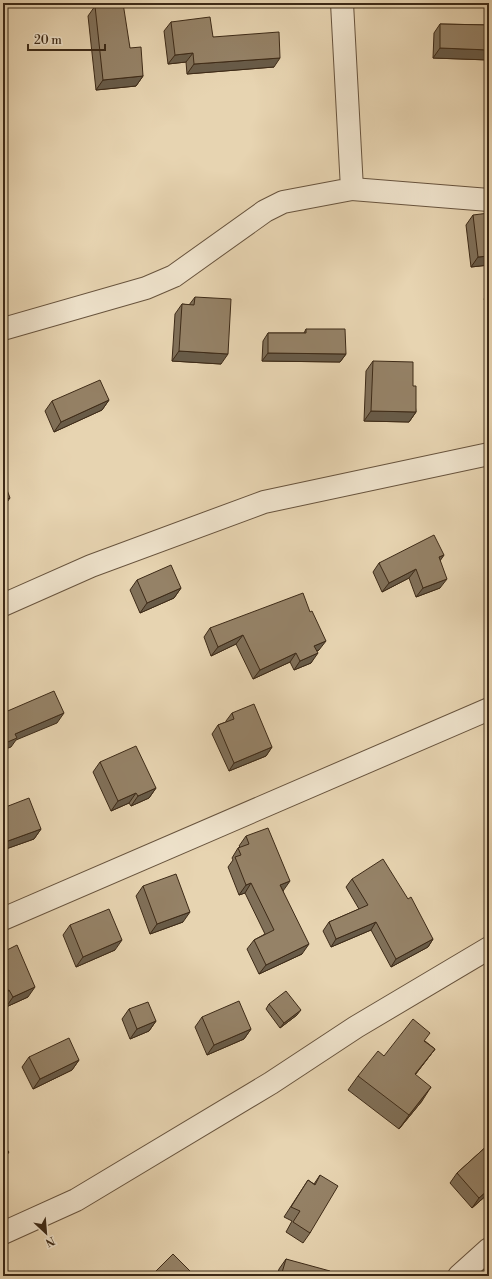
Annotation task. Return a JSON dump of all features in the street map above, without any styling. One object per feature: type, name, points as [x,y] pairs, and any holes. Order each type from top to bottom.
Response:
[{"type":"street","points":[[342,3],[352,189]]},
{"type":"street","points":[[3,328],[146,288],[174,276],[265,211],[283,202],[352,189],[489,200]]},
{"type":"street","points":[[3,605],[90,566],[264,502],[489,454]]},
{"type":"street","points":[[3,919],[489,709]]},
{"type":"street","points":[[3,1233],[76,1200],[271,1083],[356,1027],[489,948]]},
{"type":"street","points":[[460,1276],[489,1250]]},
{"type":"building","points":[[123,3],[130,48],[141,47],[143,76],[103,80],[95,6]]},
{"type":"building","points":[[210,17],[213,37],[279,32],[280,58],[194,64],[193,53],[175,55],[171,22]]},
{"type":"building","points":[[440,24],[489,25],[489,50],[440,48]]},
{"type":"building","points":[[489,213],[489,256],[478,257],[473,215]]},
{"type":"building","points":[[195,297],[231,299],[228,354],[179,351],[182,304],[194,305]]},
{"type":"building","points":[[306,329],[345,329],[346,354],[268,353],[268,333],[306,333]]},
{"type":"building","points":[[373,361],[413,362],[413,386],[416,386],[416,412],[371,411]]},
{"type":"building","points":[[100,380],[109,400],[61,422],[52,401]]},
{"type":"building","points":[[3,479],[10,498],[3,500]]},
{"type":"building","points":[[434,535],[444,555],[439,557],[447,579],[423,588],[416,569],[389,583],[379,563]]},
{"type":"building","points":[[171,565],[181,588],[147,603],[137,580]]},
{"type":"building","points":[[303,593],[310,612],[312,611],[326,641],[314,646],[318,653],[300,661],[296,653],[260,670],[243,635],[218,647],[210,628]]},
{"type":"building","points":[[54,691],[64,713],[15,734],[17,738],[3,744],[3,713]]},
{"type":"building","points":[[254,704],[272,747],[234,763],[218,725],[234,719],[232,713]]},
{"type":"building","points":[[136,746],[156,788],[138,796],[136,793],[118,801],[100,762]]},
{"type":"building","points":[[29,798],[41,829],[8,841],[3,829],[3,808]]},
{"type":"building","points":[[268,828],[290,881],[280,885],[309,944],[266,965],[254,940],[274,930],[251,883],[246,885],[235,857],[241,855],[238,848],[249,844],[246,836]]},
{"type":"building","points":[[383,859],[408,899],[411,897],[433,939],[396,959],[376,922],[336,939],[329,922],[368,905],[352,879]]},
{"type":"building","points":[[176,874],[190,912],[157,924],[143,886]]},
{"type":"building","points":[[109,909],[122,940],[83,957],[70,925]]},
{"type":"building","points":[[17,945],[35,987],[13,997],[9,990],[3,992],[3,952]]},
{"type":"building","points":[[286,991],[301,1010],[284,1023],[269,1004]]},
{"type":"building","points":[[239,1001],[251,1029],[214,1045],[202,1017]]},
{"type":"building","points":[[148,1002],[156,1021],[137,1029],[129,1009]]},
{"type":"building","points":[[413,1019],[430,1033],[424,1041],[435,1049],[415,1074],[431,1087],[409,1115],[358,1076],[378,1051],[384,1056]]},
{"type":"building","points":[[69,1038],[79,1060],[40,1079],[29,1057]]},
{"type":"building","points":[[489,1144],[489,1189],[479,1198],[457,1173]]},
{"type":"building","points":[[3,1145],[9,1152],[3,1157]]},
{"type":"building","points":[[320,1175],[338,1186],[310,1233],[293,1222],[300,1211],[291,1207],[308,1180],[315,1185]]},
{"type":"building","points":[[173,1254],[195,1276],[158,1276],[155,1272]]},
{"type":"building","points":[[286,1259],[330,1271],[328,1276],[281,1276]]}]
